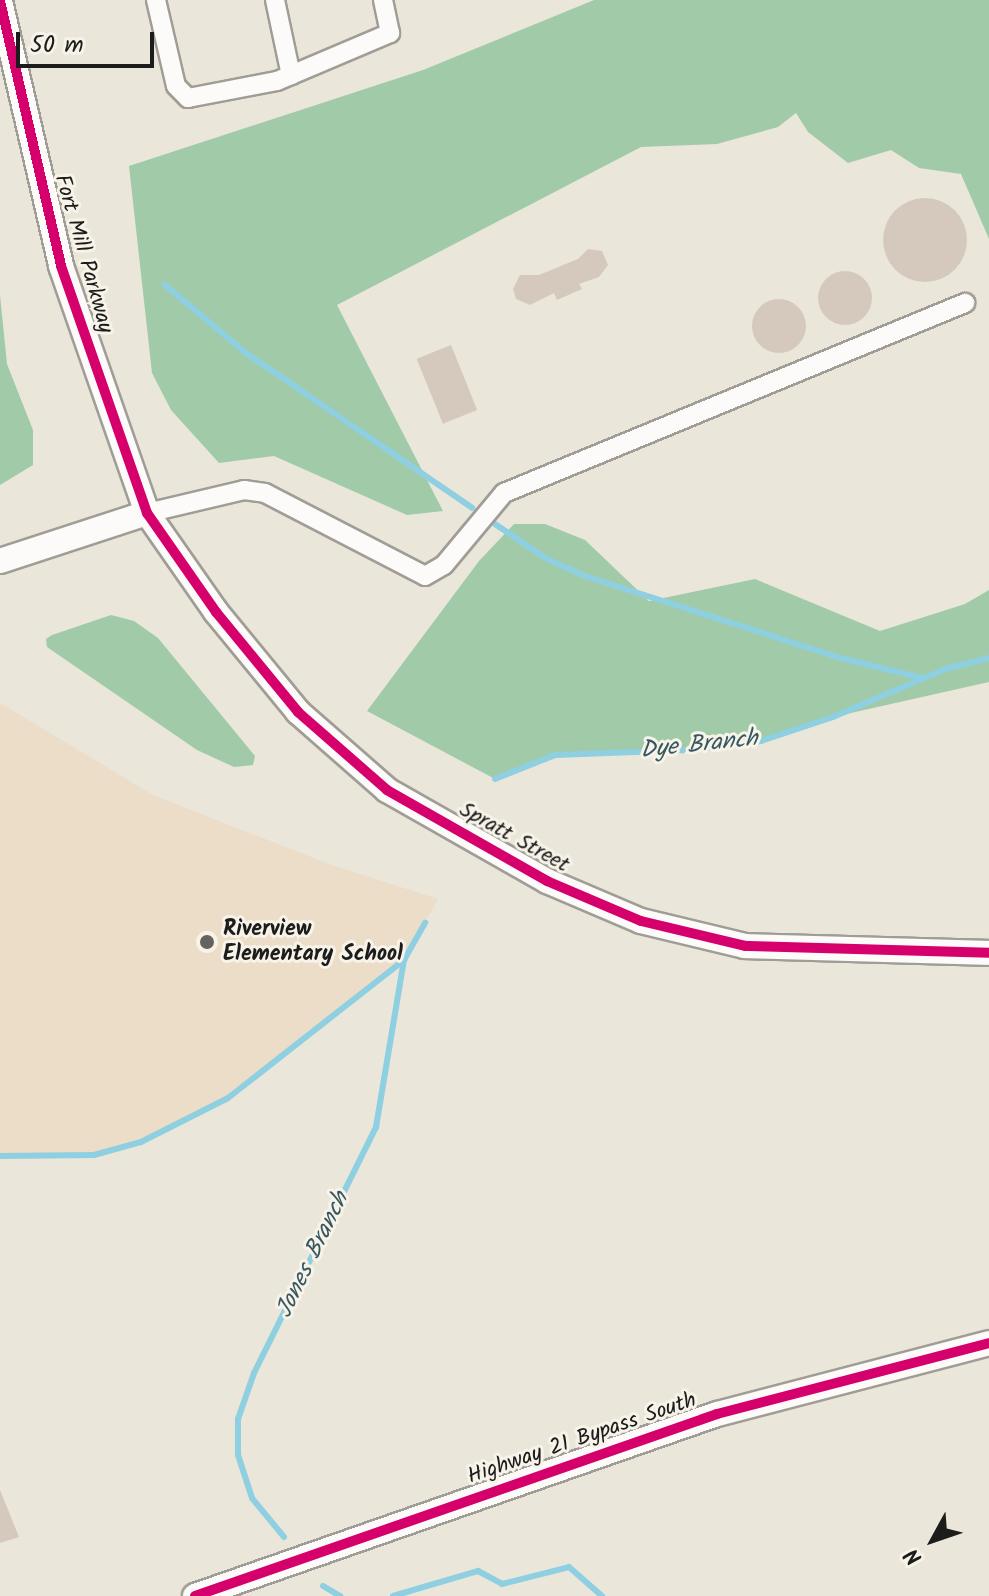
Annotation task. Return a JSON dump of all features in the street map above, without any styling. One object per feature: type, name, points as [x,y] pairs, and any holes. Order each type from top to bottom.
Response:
[{"type":"main road","name":"Fort Mill Parkway","points":[[0,1],[61,266],[147,513]]},
{"type":"main road","points":[[0,561],[147,513]]},
{"type":"main road","name":"Spratt Street","points":[[147,513],[262,671],[340,751],[387,790],[547,881],[641,921],[745,946],[989,953]]},
{"type":"main road","name":"Highway 21 Bypass South","points":[[195,1596],[717,1414],[989,1343]]},
{"type":"street","points":[[156,0],[176,86],[188,98],[291,75],[390,33],[383,0]]},
{"type":"street","points":[[275,0],[291,75]]},
{"type":"street","points":[[147,513],[244,490],[265,493],[425,576],[444,565],[504,493],[965,303]]},
{"type":"shaded area","name":"Riverview Elementary School","points":[[0,703],[153,795],[329,864],[438,899],[404,960],[228,1098],[141,1142],[94,1155],[0,1156]]},
{"type":"green space","points":[[594,0],[989,0],[989,239],[961,174],[919,168],[891,150],[848,163],[808,132],[796,113],[778,127],[717,144],[641,147],[337,305],[443,511],[407,515],[274,456],[219,463],[171,410],[152,373],[129,166],[423,70]]},
{"type":"green space","points":[[0,295],[7,364],[33,430],[33,465],[0,485]]},
{"type":"green space","points":[[514,524],[545,524],[585,540],[649,601],[755,579],[880,631],[965,604],[989,590],[989,682],[833,717],[761,741],[689,750],[555,755],[495,779],[367,711],[479,561]]},
{"type":"green space","points":[[111,615],[134,621],[158,638],[255,756],[253,765],[234,767],[197,750],[47,647],[46,639],[52,635]]},
{"type":"building","points":[[925,198],[941,201],[960,217],[967,240],[964,256],[948,275],[925,282],[909,279],[890,263],[883,240],[886,224],[902,205]]},
{"type":"building","points":[[588,249],[602,251],[608,265],[599,277],[579,284],[582,289],[557,300],[554,293],[530,305],[516,299],[513,289],[520,275],[539,275],[578,259]]},
{"type":"building","points":[[845,271],[864,279],[872,298],[864,317],[845,325],[826,317],[818,298],[826,279]]},
{"type":"building","points":[[779,299],[798,307],[806,326],[798,345],[779,353],[760,345],[752,326],[760,307]]},
{"type":"building","points":[[451,345],[477,410],[443,424],[417,359]]},
{"type":"building","points":[[0,1490],[19,1537],[0,1543]]},
{"type":"waterway","points":[[165,285],[246,353],[472,508]]},
{"type":"waterway","points":[[495,524],[547,559],[585,576],[841,658],[922,678]]},
{"type":"waterway","name":"Dye Branch","points":[[495,779],[555,755],[689,750],[761,741],[833,717],[945,669],[989,658]]},
{"type":"waterway","name":"Dye Branch","points":[[0,1156],[94,1155],[141,1142],[228,1098],[404,960],[425,923]]},
{"type":"waterway","name":"Jones Branch","points":[[284,1537],[252,1498],[238,1455],[238,1419],[254,1373],[376,1127],[404,960]]},
{"type":"waterway","name":"Jones Branch","points":[[393,1596],[478,1571],[502,1584],[569,1567],[602,1596]]},
{"type":"waterway","name":"Jones Branch","points":[[323,1586],[340,1596]]},
{"type":"cycle path","points":[[0,1],[61,266],[147,513],[216,612],[298,712],[387,790],[547,881],[641,921],[745,946],[989,953]]},
{"type":"cycle path","points":[[195,1596],[717,1414],[989,1343]]},
{"type":"place","name":"Riverview Elementary School","points":[[207,942]]}]
